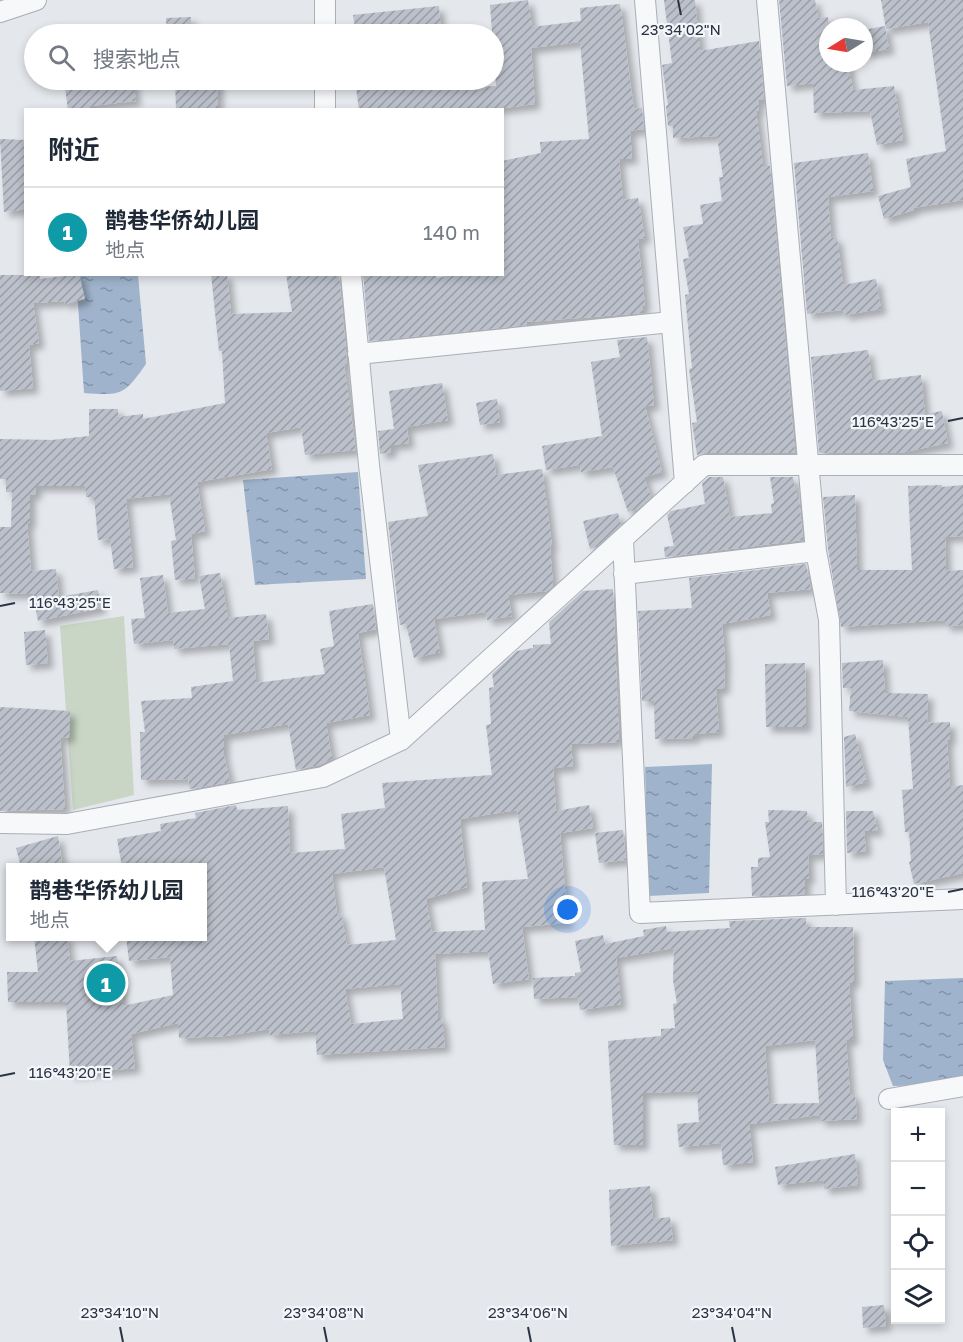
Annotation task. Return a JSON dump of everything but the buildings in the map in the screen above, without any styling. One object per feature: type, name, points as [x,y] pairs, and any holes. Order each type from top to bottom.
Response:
[{"type":"street","points":[[0,12],[36,0]]},
{"type":"street","points":[[325,0],[325,24]]},
{"type":"street","points":[[645,0],[684,483]]},
{"type":"street","points":[[767,0],[807,465],[816,551],[829,620],[836,905]]},
{"type":"street","points":[[325,90],[325,108]]},
{"type":"street","points":[[351,276],[401,740]]},
{"type":"street","points":[[358,354],[671,322]]},
{"type":"street","points":[[0,823],[67,824],[323,777],[401,740],[704,465],[963,465]]},
{"type":"street","points":[[623,539],[640,913],[963,899]]},
{"type":"street","points":[[624,574],[816,551]]},
{"type":"street","points":[[889,1099],[963,1086]]},
{"type":"green space","points":[[124,616],[134,795],[73,810],[60,626]]},
{"type":"water","points":[[76,276],[138,276],[146,364],[127,388],[121,391],[107,394],[84,393]]},
{"type":"water","points":[[358,472],[366,579],[255,585],[243,480]]},
{"type":"water","points":[[712,764],[709,893],[648,896],[645,767]]},
{"type":"water","points":[[963,978],[963,1078],[932,1085],[893,1086],[883,1060],[885,981]]},
{"type":"place","name":"鹊巷华侨幼儿园","points":[[106,983]]}]
